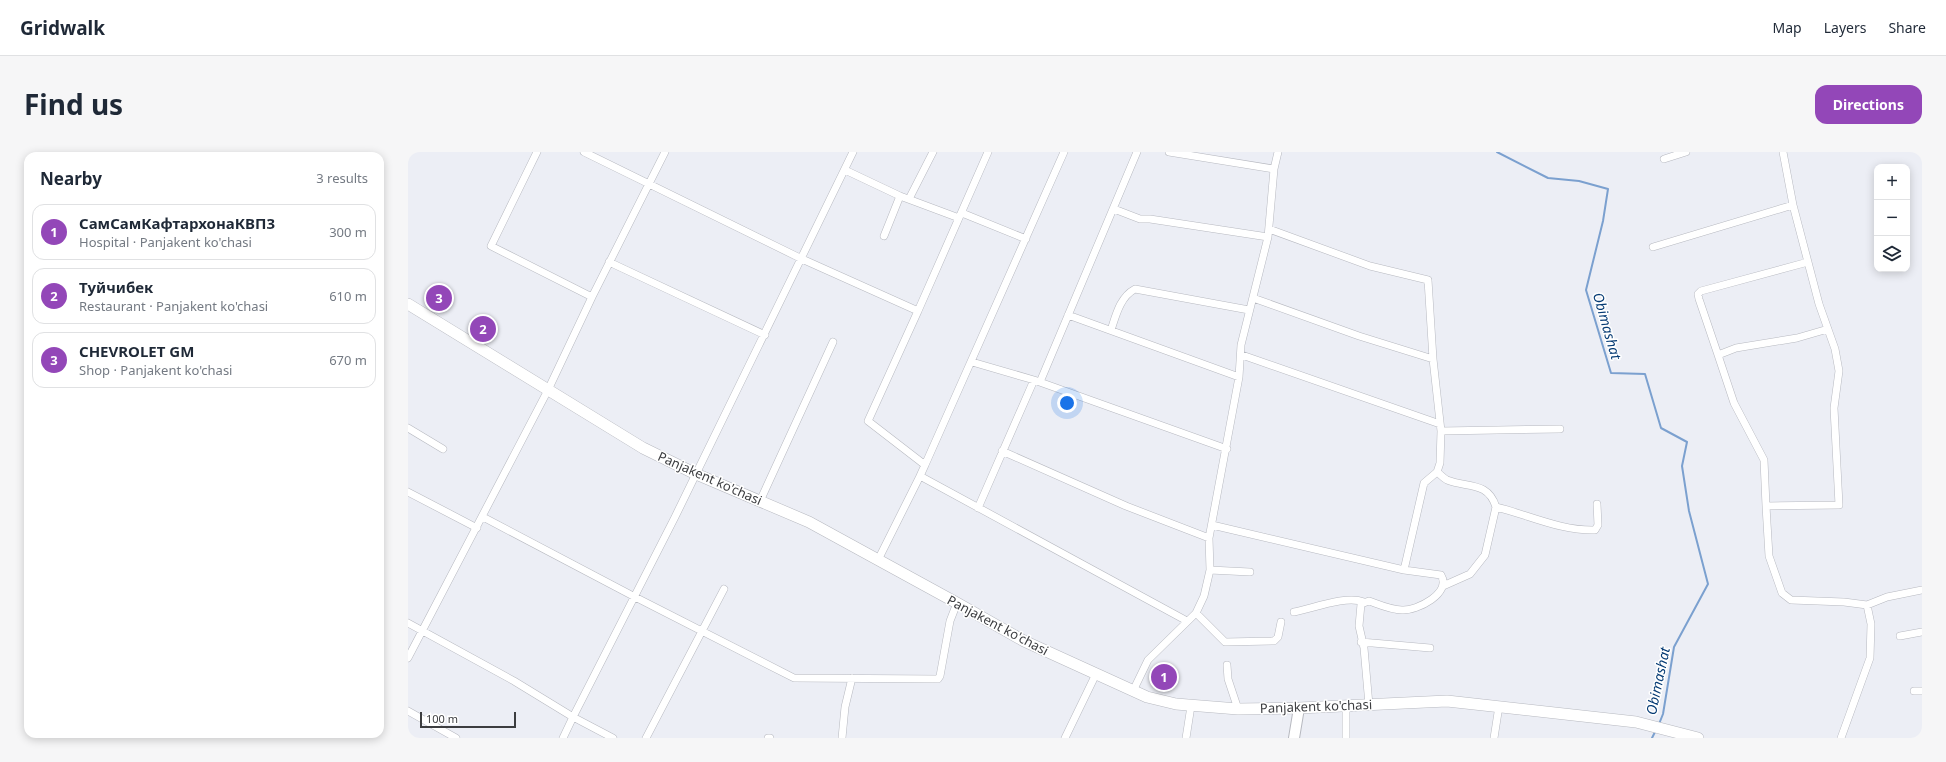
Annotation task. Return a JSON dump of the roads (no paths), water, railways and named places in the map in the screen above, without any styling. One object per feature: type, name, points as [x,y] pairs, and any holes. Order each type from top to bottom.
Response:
[{"type":"main road","name":"Panjakent ko'chasi","points":[[408,304],[643,448],[696,474],[810,522],[1024,641],[1133,691],[1161,701],[1191,706],[1238,709],[1299,708],[1447,701],[1636,722],[1698,738]]},
{"type":"main road","points":[[1294,738],[1299,708]]},
{"type":"street","points":[[537,152],[491,246],[592,297]]},
{"type":"street","points":[[584,152],[802,259],[918,311]]},
{"type":"street","points":[[408,658],[548,390],[609,262],[665,152]]},
{"type":"street","points":[[563,738],[765,335],[853,152]]},
{"type":"street","points":[[909,199],[934,152]]},
{"type":"street","points":[[925,465],[868,421],[988,152]]},
{"type":"street","points":[[878,560],[920,476],[972,362],[1064,152]]},
{"type":"street","points":[[972,362],[1040,382],[1137,152]]},
{"type":"street","points":[[1169,152],[1274,169]]},
{"type":"street","points":[[1133,691],[1148,660],[1162,649],[1196,613],[1204,596],[1210,570],[1209,538],[1227,449],[1239,377],[1242,355],[1241,345],[1268,237],[1274,169],[1278,152]]},
{"type":"street","points":[[1664,159],[1686,152]]},
{"type":"street","points":[[1766,506],[1839,505],[1834,408],[1839,371],[1835,349],[1808,262],[1793,205],[1783,152]]},
{"type":"street","points":[[845,170],[900,196],[961,215],[1026,239]]},
{"type":"street","points":[[884,236],[900,196]]},
{"type":"street","points":[[1653,247],[1793,205]]},
{"type":"street","points":[[1114,209],[1140,220],[1150,219],[1268,237]]},
{"type":"street","points":[[1269,229],[1370,266],[1428,280],[1433,359],[1441,428],[1440,463],[1437,472],[1424,483],[1404,570]]},
{"type":"street","points":[[609,262],[765,335]]},
{"type":"street","points":[[1808,262],[1701,291],[1698,294],[1734,403],[1764,460],[1769,556],[1782,593],[1791,600],[1844,602],[1866,605],[1887,597],[1922,590]]},
{"type":"street","points":[[1111,330],[1123,299],[1129,292],[1135,289],[1249,310]]},
{"type":"street","points":[[1253,298],[1359,336],[1433,359]]},
{"type":"street","points":[[1068,315],[1239,377]]},
{"type":"street","points":[[1718,355],[1736,348],[1797,338],[1828,328]]},
{"type":"street","points":[[760,501],[833,342]]},
{"type":"street","points":[[1242,355],[1441,428],[1560,429]]},
{"type":"street","points":[[1034,380],[1227,449]]},
{"type":"street","points":[[978,508],[1034,380]]},
{"type":"street","points":[[408,428],[443,449]]},
{"type":"street","points":[[1002,451],[1126,506],[1209,538]]},
{"type":"street","points":[[1437,472],[1446,480],[1484,488],[1493,500],[1496,507],[1485,555],[1470,574],[1443,586]]},
{"type":"street","points":[[920,476],[1187,621]]},
{"type":"street","points":[[408,492],[477,528]]},
{"type":"street","points":[[1496,507],[1571,530],[1595,530],[1598,525],[1597,504]]},
{"type":"street","points":[[483,517],[702,632],[794,678],[938,679],[940,676],[950,621],[957,603]]},
{"type":"street","points":[[1212,525],[1404,570],[1441,575],[1443,578],[1443,586],[1439,595],[1414,609],[1402,610],[1385,607],[1369,601],[1344,600],[1294,612]]},
{"type":"street","points":[[1210,570],[1250,572]]},
{"type":"street","points":[[646,738],[724,589]]},
{"type":"street","points":[[1364,602],[1360,606],[1361,642],[1364,648],[1370,705]]},
{"type":"street","points":[[1841,738],[1870,658],[1871,624],[1866,605]]},
{"type":"street","points":[[1196,613],[1225,642],[1274,641],[1278,637],[1281,622]]},
{"type":"street","points":[[408,623],[514,681],[574,717],[613,738]]},
{"type":"street","points":[[1900,636],[1922,632]]},
{"type":"street","points":[[1361,642],[1430,648]]},
{"type":"street","points":[[1227,665],[1228,679],[1238,709]]},
{"type":"street","points":[[1064,738],[1096,674]]},
{"type":"street","points":[[842,738],[845,707],[852,678]]},
{"type":"street","points":[[1186,738],[1191,706]]},
{"type":"street","points":[[1346,706],[1346,738]]},
{"type":"street","points":[[1494,738],[1499,706]]},
{"type":"street","points":[[408,711],[456,738]]},
{"type":"waterway","name":"Obimashat","points":[[1497,152],[1548,178],[1579,181],[1608,189],[1603,221],[1586,290],[1611,373],[1645,374],[1661,428],[1687,442],[1682,466],[1689,511],[1708,584],[1674,647],[1663,714],[1659,724]]},
{"type":"waterway","name":"Obimashat","points":[[1652,738],[1656,730]]},
{"type":"place","name":"CHEVROLET GM","points":[[439,298]]},
{"type":"place","name":"Туйчибек","points":[[483,329]]},
{"type":"place","name":"СамСамКафтархонаКВП3","points":[[1164,677]]}]
